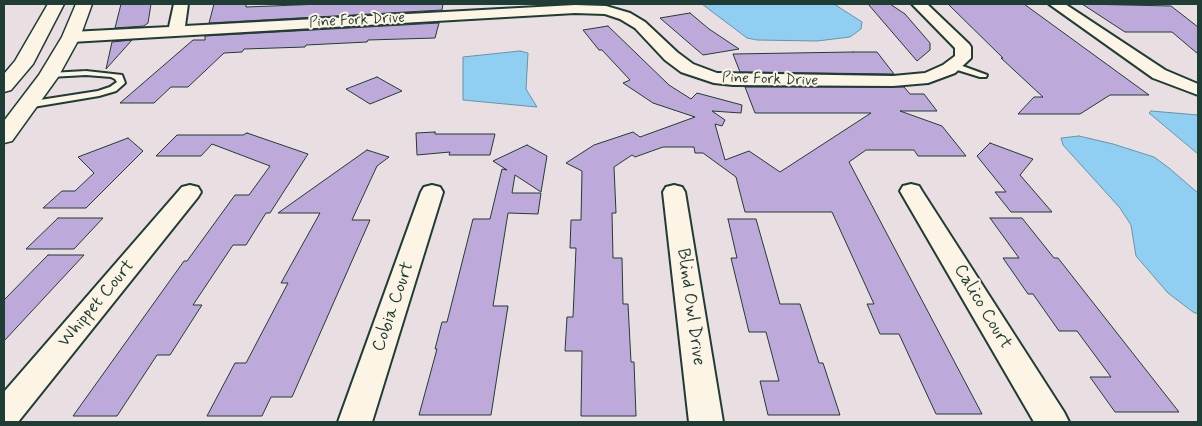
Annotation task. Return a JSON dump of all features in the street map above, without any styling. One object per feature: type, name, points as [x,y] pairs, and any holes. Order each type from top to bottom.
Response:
[{"type":"main road","points":[[4,86],[23,64],[56,4]]},
{"type":"main road","points":[[4,136],[50,75],[71,36],[84,4]]},
{"type":"street","points":[[176,31],[181,4]]},
{"type":"street","points":[[919,4],[962,47],[962,58],[954,66]]},
{"type":"street","points":[[1056,4],[1158,74],[1198,90]]},
{"type":"street","name":"Pine Fork Drive","points":[[71,36],[176,31],[470,9],[606,10],[625,16],[640,25],[686,68],[714,78],[733,80],[893,81],[928,78],[954,66]]},
{"type":"street","name":"Calico Court","points":[[911,191],[1052,422]]},
{"type":"street","name":"Whippet Court","points":[[4,415],[190,192]]},
{"type":"street","name":"Cobia Court","points":[[355,422],[432,192]]},
{"type":"street","name":"Blind Owl Drive","points":[[674,192],[706,422]]},
{"type":"lane","points":[[954,66],[983,76]]},
{"type":"lane","points":[[27,105],[99,93],[113,89],[121,83],[119,77],[111,75],[86,73],[50,75]]},
{"type":"water","points":[[702,4],[834,4],[862,22],[861,29],[850,37],[817,41],[757,40],[747,38]]},
{"type":"water","points":[[520,51],[528,53],[526,89],[537,107],[463,100],[463,57]]},
{"type":"water","points":[[1151,111],[1198,115],[1198,154],[1149,113]]},
{"type":"water","points":[[1079,136],[1154,157],[1198,193],[1198,314],[1168,293],[1136,256],[1131,225],[1120,208],[1063,145],[1061,138]]},
{"type":"building","points":[[121,4],[151,4],[148,23],[144,26],[115,28]]},
{"type":"building","points":[[214,4],[246,4],[246,7],[322,4],[443,4],[442,10],[209,23]]},
{"type":"building","points":[[868,4],[890,4],[905,14],[930,43],[930,50],[917,61]]},
{"type":"building","points":[[948,4],[1024,4],[1149,95],[1110,95],[1080,114],[1018,114],[1034,97],[1043,97],[1001,58],[1003,58]]},
{"type":"building","points":[[1082,4],[1171,6],[1198,27],[1198,54],[1172,32],[1125,32]]},
{"type":"building","points":[[690,13],[709,29],[739,49],[703,55],[660,18]]},
{"type":"building","points":[[439,23],[435,38],[368,40],[367,42],[306,45],[305,47],[244,49],[242,52],[224,53],[188,87],[171,87],[154,103],[120,103],[193,40],[205,40],[205,36]]},
{"type":"building","points":[[608,26],[669,85],[691,99],[697,93],[742,105],[741,113],[712,111],[725,120],[722,126],[715,124],[725,160],[749,151],[780,172],[871,113],[755,113],[745,87],[904,87],[910,94],[924,94],[937,111],[900,111],[942,126],[966,156],[918,156],[914,150],[866,150],[849,162],[982,414],[936,414],[899,334],[880,334],[867,304],[874,304],[832,212],[745,212],[736,177],[703,153],[695,153],[694,147],[663,147],[635,157],[632,155],[614,167],[616,213],[612,213],[613,258],[622,258],[623,304],[628,304],[631,362],[634,362],[636,416],[581,416],[582,351],[565,351],[567,317],[573,317],[576,248],[570,248],[571,220],[581,220],[582,171],[566,163],[594,145],[633,132],[640,137],[695,117],[653,103],[623,83],[630,80],[602,50],[599,50],[583,30]]},
{"type":"building","points":[[132,40],[106,69],[112,42]]},
{"type":"building","points":[[877,52],[894,74],[740,72],[733,54]]},
{"type":"building","points":[[377,77],[402,91],[370,104],[346,89]]},
{"type":"building","points":[[435,132],[435,134],[495,134],[490,155],[449,155],[450,152],[417,155],[416,133]]},
{"type":"building","points":[[247,133],[308,154],[270,213],[266,213],[246,245],[233,245],[193,305],[202,305],[170,355],[157,355],[117,416],[73,416],[184,261],[187,261],[235,195],[249,195],[270,166],[212,144],[201,156],[156,156],[177,135],[243,135]]},
{"type":"building","points":[[128,138],[143,151],[86,208],[43,208],[62,191],[75,191],[94,173],[78,157]]},
{"type":"building","points":[[990,143],[1033,159],[1020,175],[1052,212],[1011,212],[995,192],[1006,192],[977,156]]},
{"type":"building","points":[[527,145],[547,156],[541,192],[515,175],[512,193],[541,193],[538,214],[508,213],[493,306],[508,306],[491,415],[419,415],[437,349],[435,349],[442,322],[447,322],[473,219],[490,219],[502,169],[507,170],[493,161]]},
{"type":"building","points":[[367,150],[389,157],[377,166],[352,220],[370,220],[292,397],[271,397],[262,416],[207,416],[235,363],[246,363],[288,283],[281,283],[320,213],[278,213]]},
{"type":"building","points":[[58,218],[103,218],[74,249],[26,249]]},
{"type":"building","points":[[990,218],[1022,218],[1054,258],[1058,258],[1179,412],[1115,412],[1090,377],[1111,377],[1077,331],[1059,331],[1033,294],[1028,294],[1003,258],[1019,258]]},
{"type":"building","points":[[728,219],[756,219],[780,304],[800,304],[819,363],[823,363],[840,415],[768,415],[760,381],[779,381],[766,332],[749,332],[731,258],[737,258]]},
{"type":"building","points":[[48,255],[84,255],[4,341],[4,300]]}]
